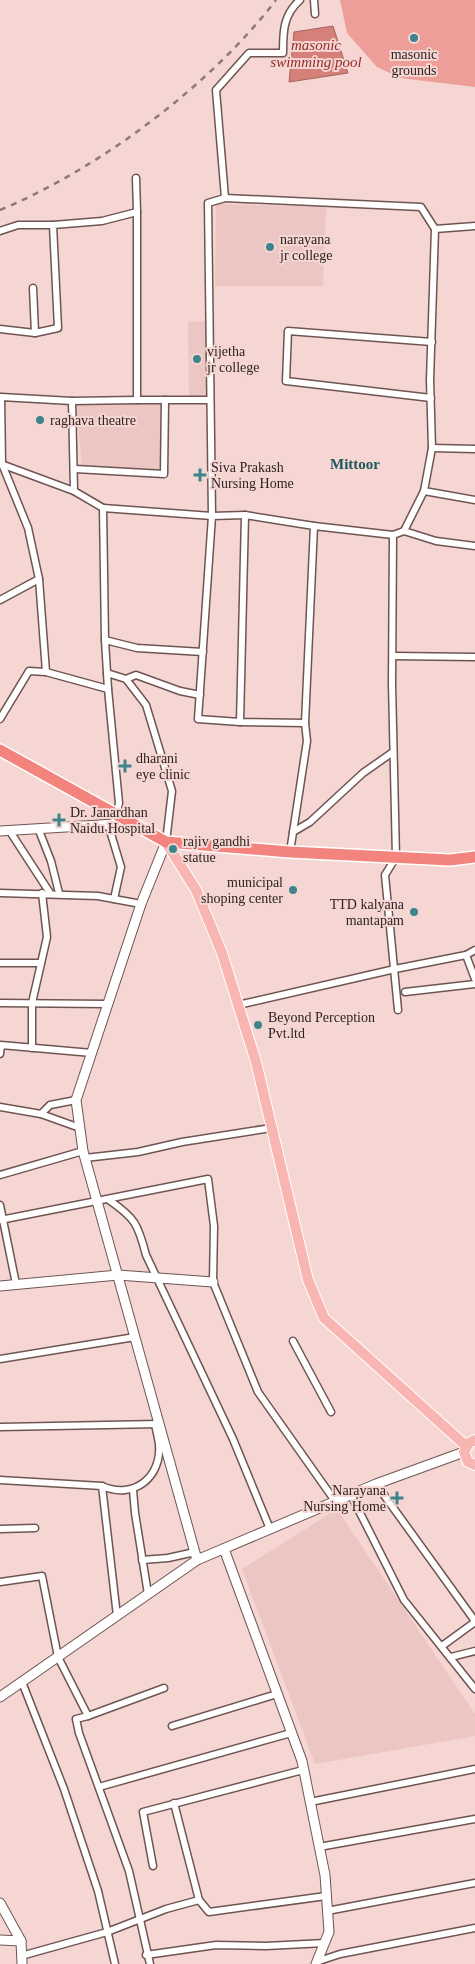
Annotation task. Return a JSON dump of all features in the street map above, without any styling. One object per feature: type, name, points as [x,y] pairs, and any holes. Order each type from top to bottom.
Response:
[{"type":"highway","points":[[0,750],[166,842],[290,852],[450,860],[475,857]]},
{"type":"main road","points":[[166,842],[196,890],[222,953],[256,1062],[308,1280],[324,1318],[469,1446],[468,1462],[475,1465]]},
{"type":"street","points":[[225,198],[216,90],[249,53],[283,53],[283,26],[292,7],[300,0]]},
{"type":"street","points":[[314,0],[315,14]]},
{"type":"street","points":[[136,178],[137,400]]},
{"type":"street","points":[[1,464],[74,491],[103,508],[212,516],[245,515],[314,526],[393,535],[404,530],[424,491],[432,448],[431,398],[435,229],[421,207],[225,198],[208,203],[212,516],[198,718],[240,722],[305,724]]},
{"type":"street","points":[[0,231],[18,225],[53,225],[102,220],[137,212]]},
{"type":"street","points":[[0,329],[35,333],[58,328],[53,225]]},
{"type":"street","points":[[435,229],[475,226]]},
{"type":"street","points":[[33,288],[35,333]]},
{"type":"street","points":[[431,398],[286,381],[288,331],[432,342]]},
{"type":"street","points":[[46,672],[39,579],[28,528],[1,464],[1,397],[72,401],[210,400]]},
{"type":"street","points":[[75,469],[164,474],[165,400]]},
{"type":"street","points":[[72,401],[74,491]]},
{"type":"street","points":[[432,448],[475,450]]},
{"type":"street","points":[[424,491],[475,500]]},
{"type":"street","points":[[103,508],[105,640],[119,803],[116,815]]},
{"type":"street","points":[[240,722],[245,515]]},
{"type":"street","points":[[290,852],[307,741],[305,724],[314,526]]},
{"type":"street","points":[[404,530],[436,541],[475,546]]},
{"type":"street","points":[[393,535],[396,857],[385,875],[398,1010]]},
{"type":"street","points":[[0,600],[39,579]]},
{"type":"street","points":[[105,640],[137,648],[203,652]]},
{"type":"street","points":[[393,656],[475,657]]},
{"type":"street","points":[[0,719],[29,671],[46,672],[108,689]]},
{"type":"street","points":[[107,673],[126,679],[146,705],[172,791],[166,842],[141,904],[76,1100],[84,1155],[135,1337],[157,1424],[196,1556]]},
{"type":"street","points":[[126,679],[136,675],[200,695]]},
{"type":"street","points":[[293,832],[310,822],[363,773],[394,752]]},
{"type":"street","points":[[4,831],[132,823]]},
{"type":"street","points":[[108,824],[121,867],[114,899]]},
{"type":"street","points":[[38,828],[51,861],[59,893]]},
{"type":"street","points":[[4,831],[50,893]]},
{"type":"street","points":[[0,893],[59,893],[141,904]]},
{"type":"street","points":[[32,1048],[32,1003],[47,937],[42,893]]},
{"type":"street","points":[[238,1005],[394,969],[466,955],[475,950]]},
{"type":"street","points":[[466,955],[475,978]]},
{"type":"street","points":[[0,963],[41,963]]},
{"type":"street","points":[[404,992],[475,984]]},
{"type":"street","points":[[0,1003],[108,1004]]},
{"type":"street","points":[[0,1054],[1,1045],[92,1053]]},
{"type":"street","points":[[40,1114],[50,1106],[76,1100]]},
{"type":"street","points":[[0,1107],[40,1114],[80,1128]]},
{"type":"street","points":[[0,1175],[84,1155],[138,1152],[182,1142],[271,1128]]},
{"type":"street","points":[[1,1220],[208,1179],[214,1226],[213,1282],[258,1392],[336,1501]]},
{"type":"street","points":[[109,1200],[130,1215],[141,1233],[146,1255],[233,1439],[270,1529]]},
{"type":"street","points":[[0,1205],[1,1220],[16,1284]]},
{"type":"street","points":[[0,1286],[118,1275],[213,1282]]},
{"type":"street","points":[[0,1359],[135,1337]]},
{"type":"street","points":[[293,1342],[331,1412]]},
{"type":"street","points":[[0,1427],[157,1424]]},
{"type":"street","points":[[0,1480],[102,1486],[113,1491],[133,1490],[143,1484],[155,1465],[160,1445],[157,1424]]},
{"type":"street","points":[[142,1560],[196,1556],[224,1549],[469,1446]]},
{"type":"street","points":[[376,1484],[475,1622],[442,1646]]},
{"type":"street","points":[[102,1486],[116,1616]]},
{"type":"street","points":[[133,1490],[148,1594]]},
{"type":"street","points":[[351,1495],[404,1600],[451,1656],[475,1689]]},
{"type":"street","points":[[0,1528],[35,1528]]},
{"type":"street","points":[[224,1549],[304,1770],[319,1847],[329,1932],[317,1963]]},
{"type":"street","points":[[0,1697],[148,1594],[196,1556]]},
{"type":"street","points":[[0,1582],[42,1576],[58,1657],[88,1716]]},
{"type":"street","points":[[451,1656],[475,1651]]},
{"type":"street","points":[[22,1682],[64,1789],[98,1891],[115,1964]]},
{"type":"street","points":[[150,1964],[129,1871],[79,1733],[76,1719],[164,1688]]},
{"type":"street","points":[[172,1726],[277,1694]]},
{"type":"street","points":[[99,1787],[292,1733]]},
{"type":"street","points":[[310,1802],[475,1769]]},
{"type":"street","points":[[153,1866],[142,1812],[304,1770]]},
{"type":"street","points":[[174,1803],[199,1900],[209,1912],[326,1896]]},
{"type":"street","points":[[319,1847],[475,1818]]},
{"type":"street","points":[[327,1911],[475,1883]]},
{"type":"street","points":[[0,1903],[21,1941],[21,1960],[108,1932],[166,1909],[199,1900]]},
{"type":"street","points":[[317,1963],[340,1954],[475,1928]]},
{"type":"street","points":[[0,1940],[21,1941]]},
{"type":"street","points":[[147,1955],[216,1945],[266,1946],[325,1943]]},
{"type":"shaded area","name":"masonic grounds","points":[[340,0],[475,0],[475,87],[400,78],[377,67],[347,33]]},
{"type":"shaded area","name":"narayana jr college","points":[[216,204],[326,207],[323,286],[215,286]]},
{"type":"shaded area","name":"vijetha jr college","points":[[206,321],[207,398],[189,397],[188,322]]},
{"type":"shaded area","points":[[76,404],[161,404],[160,470],[82,465]]},
{"type":"shaded area","points":[[337,1509],[475,1714],[475,1736],[315,1764],[242,1569]]},
{"type":"water","name":"masonic swimming pool","points":[[333,26],[348,73],[289,82],[294,32]]},
{"type":"railway","points":[[0,210],[38,193],[76,172],[114,148],[151,121],[219,63],[250,32],[276,0]]},
{"type":"place","name":"masonic grounds","points":[[414,38]]},
{"type":"place","name":"narayana jr college","points":[[270,247]]},
{"type":"place","name":"vijetha jr college","points":[[197,359]]},
{"type":"place","name":"raghava theatre","points":[[40,420]]},
{"type":"place","name":"Siva Prakash Nursing Home","points":[[200,475]]},
{"type":"place","name":"dharani eye clinic","points":[[125,766]]},
{"type":"place","name":"Dr. Janardhan Naidu Hospital","points":[[59,820]]},
{"type":"place","name":"rajiv gandhi statue","points":[[173,849]]},
{"type":"place","name":"municipal shoping center","points":[[293,890]]},
{"type":"place","name":"TTD kalyana mantapam","points":[[414,912]]},
{"type":"place","name":"Beyond Perception Pvt.ltd","points":[[258,1025]]},
{"type":"place","name":"Narayana Nursing Home","points":[[397,1498]]},
{"type":"district","name":"Mittoor","points":[[355,464]]}]
